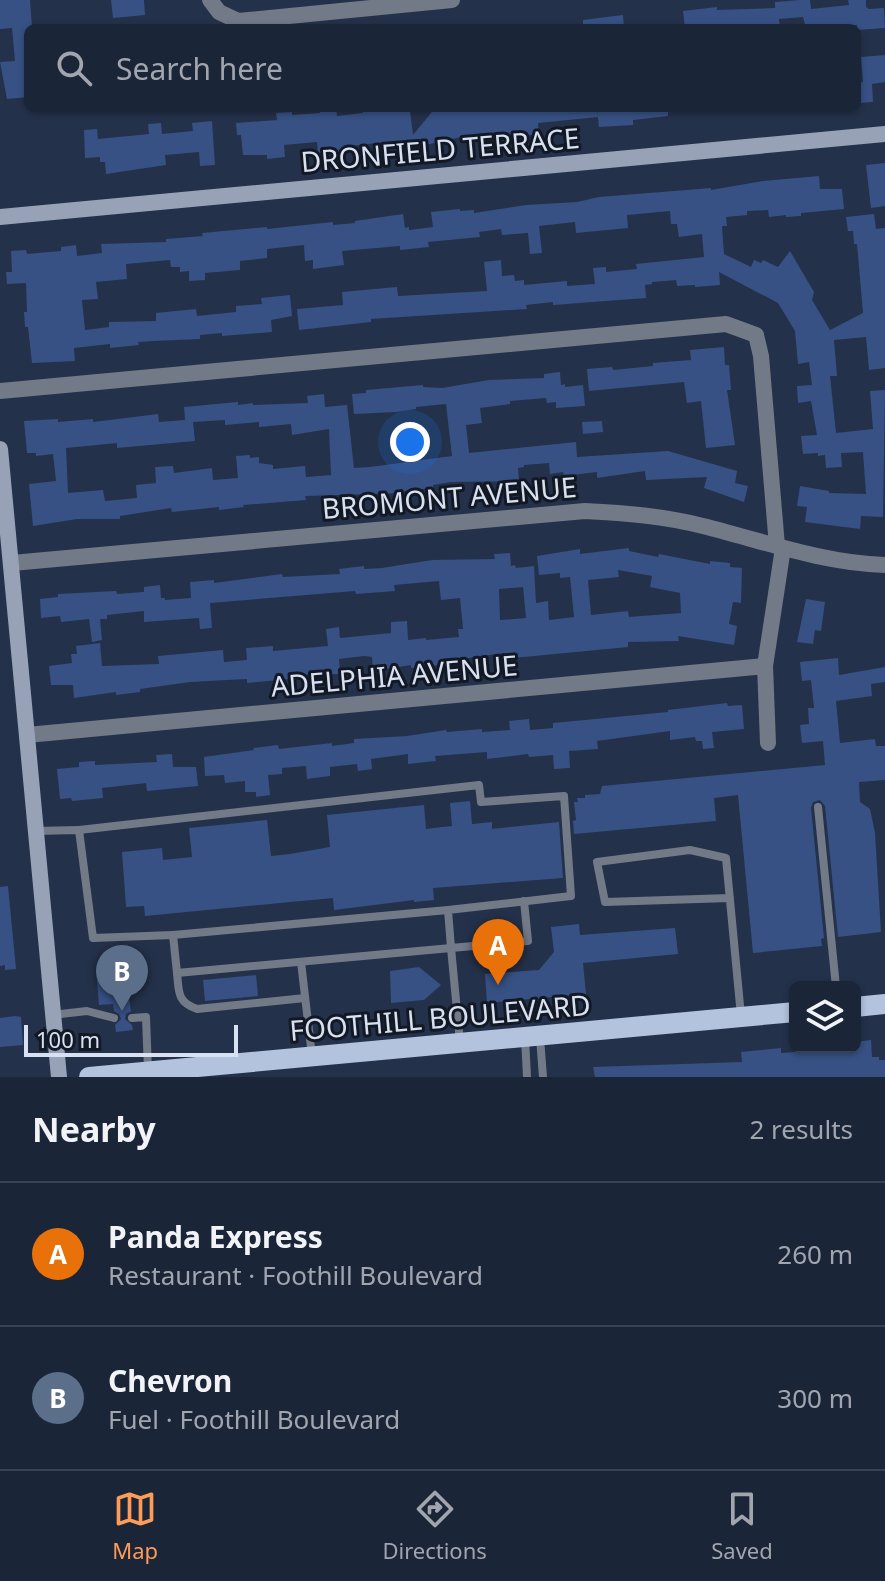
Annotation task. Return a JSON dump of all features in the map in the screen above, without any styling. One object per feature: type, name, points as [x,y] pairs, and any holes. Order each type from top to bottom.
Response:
[{"type":"main road","points":[[861,1006],[885,1004]]},
{"type":"main road","name":"FOOTHILL BOULEVARD","points":[[89,1077],[789,1013]]},
{"type":"street","points":[[214,6],[238,21],[452,0]]},
{"type":"street","name":"DRONFIELD TERRACE","points":[[0,217],[885,134]]},
{"type":"street","points":[[0,391],[726,324],[756,335],[761,356],[780,547],[765,666],[768,743]]},
{"type":"street","points":[[0,449],[59,1077]]},
{"type":"street","name":"BROMONT AVENUE","points":[[12,563],[585,511],[661,516],[780,547],[859,564],[885,565]]},
{"type":"street","name":"ADELPHIA AVENUE","points":[[27,735],[765,666]]},
{"type":"lane","points":[[35,831],[79,830],[479,785],[481,802],[564,796],[571,896],[173,935],[93,938],[79,830]]},
{"type":"lane","points":[[818,807],[835,981]]},
{"type":"lane","points":[[730,898],[605,902],[597,862],[690,850],[726,858],[730,898],[741,1017]]},
{"type":"lane","points":[[177,973],[528,941],[524,901]]},
{"type":"lane","points":[[448,910],[460,1043]]},
{"type":"lane","points":[[173,935],[179,996],[185,1005],[197,1009],[305,998]]},
{"type":"lane","points":[[301,962],[312,1057]]},
{"type":"lane","points":[[52,1015],[87,1011],[114,1018]]},
{"type":"lane","points":[[132,1018],[146,1017],[148,1072]]},
{"type":"lane","points":[[527,1077],[532,1037]]},
{"type":"lane","points":[[532,1037],[543,1077]]},
{"type":"building","points":[[0,0],[30,0],[32,24],[24,24],[24,97],[7,99],[0,62],[15,61],[12,28],[0,29]]},
{"type":"building","points":[[111,0],[144,0],[145,15],[113,18]]},
{"type":"building","points":[[810,0],[811,9],[849,5],[848,0],[866,0],[869,9],[884,8],[885,28],[861,30],[861,24],[805,24],[803,17],[779,19],[780,24],[685,24],[683,11],[717,7],[717,10],[775,8],[775,2]]},
{"type":"building","points":[[623,15],[624,24],[583,24],[583,20]]},
{"type":"building","points":[[885,55],[885,82],[872,84],[873,102],[861,103],[861,57]]},
{"type":"building","points":[[336,112],[337,116],[363,112],[410,112],[413,135],[432,112],[597,112],[598,117],[538,123],[539,134],[507,138],[493,139],[493,134],[470,135],[430,144],[385,142],[352,146],[353,151],[337,153],[318,153],[317,142],[284,145],[285,157],[267,159],[267,155],[243,155],[236,123],[277,120],[276,113]]},
{"type":"building","points":[[597,112],[668,112],[668,116],[633,120],[633,125],[599,127]]},
{"type":"building","points":[[212,121],[215,165],[200,166],[199,152],[165,155],[166,165],[106,174],[105,162],[100,162],[100,157],[85,158],[84,130],[97,129],[98,139],[149,134],[148,124],[161,123],[162,134],[193,131],[192,123]]},
{"type":"building","points":[[885,163],[885,206],[871,208],[866,165]]},
{"type":"building","points":[[819,176],[820,189],[842,189],[844,209],[786,217],[769,217],[768,210],[747,211],[747,215],[726,217],[727,226],[722,226],[724,254],[751,267],[754,260],[761,263],[763,260],[778,267],[790,251],[814,292],[812,300],[830,330],[863,313],[857,244],[854,244],[853,231],[848,231],[846,217],[874,214],[876,229],[885,228],[885,368],[869,370],[866,337],[834,340],[837,376],[830,376],[836,433],[873,429],[870,391],[885,390],[883,517],[861,516],[860,529],[805,522],[807,507],[797,506],[800,486],[829,493],[866,494],[863,452],[841,453],[842,467],[826,468],[825,455],[803,454],[801,436],[817,435],[811,401],[798,403],[797,386],[812,385],[809,362],[798,364],[795,331],[778,303],[719,272],[720,285],[695,287],[677,286],[676,280],[652,282],[645,285],[646,298],[553,305],[553,302],[526,305],[527,309],[371,319],[371,322],[299,330],[297,309],[343,305],[342,292],[397,287],[398,296],[487,291],[484,262],[501,260],[502,276],[514,275],[515,281],[524,280],[524,285],[567,281],[567,286],[595,284],[593,268],[606,267],[606,272],[637,269],[636,264],[704,257],[702,234],[679,237],[677,224],[671,224],[670,211],[627,215],[628,228],[576,233],[575,222],[539,226],[542,253],[530,254],[528,233],[502,235],[501,229],[479,232],[480,237],[428,242],[429,247],[342,251],[344,265],[313,269],[313,260],[305,261],[304,245],[267,249],[267,258],[240,261],[240,270],[205,273],[205,280],[189,281],[189,271],[180,272],[180,267],[171,267],[170,260],[126,264],[127,279],[96,282],[98,299],[82,300],[85,330],[109,327],[109,322],[156,321],[156,313],[196,309],[197,316],[236,312],[236,306],[262,304],[261,298],[290,295],[292,316],[271,320],[272,332],[222,336],[222,333],[200,335],[200,339],[138,342],[139,345],[110,348],[110,344],[74,348],[75,361],[32,363],[28,327],[25,327],[26,283],[7,284],[6,272],[12,272],[11,251],[26,250],[27,254],[61,251],[61,247],[76,245],[77,256],[102,253],[101,244],[166,242],[166,239],[203,236],[202,233],[333,222],[333,225],[355,223],[403,214],[405,228],[409,227],[409,230],[433,227],[431,212],[460,209],[474,210],[474,213],[599,197],[711,190]]},
{"type":"building","points":[[724,347],[725,365],[729,365],[731,390],[727,390],[735,445],[706,448],[701,401],[687,403],[684,382],[589,391],[587,369],[612,367],[613,370],[691,360],[690,350]]},
{"type":"building","points":[[560,372],[561,385],[565,384],[565,387],[583,385],[585,406],[556,408],[556,402],[547,403],[546,398],[510,401],[510,404],[480,408],[482,423],[466,425],[469,453],[576,442],[577,457],[668,451],[737,471],[735,483],[748,486],[744,502],[704,488],[707,477],[646,480],[645,471],[597,478],[597,472],[564,476],[563,472],[550,474],[549,463],[518,468],[519,481],[451,482],[404,493],[305,496],[306,500],[219,510],[219,507],[172,512],[171,508],[120,516],[120,519],[77,519],[33,526],[29,484],[56,481],[53,454],[36,456],[36,453],[27,453],[24,421],[93,419],[93,422],[158,414],[159,422],[185,420],[184,407],[238,402],[238,405],[308,403],[307,396],[324,394],[325,407],[347,405],[354,468],[370,467],[452,456],[446,404],[396,412],[354,414],[352,394],[423,385],[442,388],[489,380],[544,378],[544,374]],"holes":[[[225,420],[225,425],[259,422],[259,427],[291,424],[292,435],[329,429],[331,475],[306,477],[305,466],[273,469],[273,465],[259,463],[259,457],[250,458],[250,455],[236,456],[238,478],[213,480],[212,468],[174,473],[173,466],[155,467],[156,483],[136,485],[137,498],[105,501],[103,490],[68,493],[66,448],[117,443],[117,448],[195,441],[193,422]]]},
{"type":"building","points":[[602,421],[603,432],[583,434],[582,422]]},
{"type":"building","points":[[629,548],[629,551],[658,557],[659,554],[710,564],[710,561],[730,563],[730,567],[742,568],[741,603],[733,602],[729,624],[737,626],[734,645],[678,636],[679,641],[628,642],[628,647],[504,659],[504,653],[440,662],[440,665],[411,668],[411,665],[373,671],[372,657],[364,656],[339,659],[340,674],[290,675],[290,679],[247,683],[247,679],[190,682],[140,689],[140,692],[74,698],[73,685],[51,685],[49,666],[72,663],[71,654],[77,654],[76,646],[100,643],[102,666],[159,664],[158,656],[223,650],[224,662],[247,660],[246,648],[273,646],[273,651],[328,646],[326,629],[339,627],[340,638],[391,633],[391,622],[407,621],[408,640],[459,637],[458,629],[463,629],[460,598],[441,600],[439,581],[394,585],[395,591],[356,594],[355,591],[210,603],[212,628],[200,629],[199,618],[144,622],[144,611],[107,615],[107,619],[100,619],[102,640],[92,642],[89,619],[61,622],[60,616],[41,618],[40,599],[58,597],[58,594],[144,592],[144,587],[160,585],[161,598],[165,600],[191,598],[190,582],[214,580],[214,583],[282,574],[283,577],[340,574],[339,569],[364,566],[364,569],[382,568],[432,560],[495,559],[494,554],[510,553],[511,566],[534,566],[536,603],[548,601],[549,620],[574,617],[570,577],[560,578],[560,573],[539,575],[537,556],[580,549],[580,554]],"holes":[[[618,570],[652,576],[650,587],[680,593],[681,613],[629,617],[628,611],[591,615],[588,580],[619,577]],[[523,587],[526,618],[500,620],[499,589]]]},
{"type":"building","points":[[806,599],[825,602],[821,631],[815,630],[813,644],[797,642]]},
{"type":"building","points":[[838,658],[839,675],[885,667],[885,682],[871,684],[872,696],[836,701],[840,743],[875,739],[876,746],[885,746],[885,780],[859,782],[860,802],[870,809],[875,833],[881,932],[838,937],[825,806],[820,800],[813,802],[811,808],[824,938],[821,939],[822,946],[753,953],[738,795],[714,798],[716,821],[574,834],[574,802],[578,802],[577,798],[585,798],[585,795],[600,794],[602,786],[825,765],[823,741],[802,743],[800,725],[809,724],[808,708],[814,708],[811,680],[802,681],[800,662]]},
{"type":"building","points":[[727,703],[728,706],[742,705],[744,729],[712,732],[714,748],[703,749],[702,741],[696,741],[695,737],[670,740],[670,731],[597,741],[598,749],[569,751],[570,768],[554,769],[553,755],[529,757],[528,754],[487,759],[487,752],[435,756],[436,761],[408,764],[408,754],[371,759],[372,769],[358,771],[357,764],[330,767],[330,776],[307,779],[306,766],[282,768],[282,774],[268,775],[270,795],[256,797],[256,792],[245,792],[245,781],[225,783],[224,775],[205,776],[204,757],[253,748],[278,745],[279,749],[332,743],[332,746],[354,743],[354,739],[446,730],[510,730],[509,721],[529,719],[530,730],[553,728],[553,723]]},
{"type":"building","points":[[172,754],[173,767],[196,767],[198,786],[147,791],[146,783],[102,788],[103,798],[60,799],[57,769],[79,767],[79,762],[95,761],[95,765],[157,762],[156,755]]},
{"type":"building","points":[[470,801],[472,824],[492,822],[492,829],[559,822],[563,878],[433,888],[434,900],[334,910],[333,898],[145,916],[144,906],[126,907],[122,852],[162,848],[163,860],[192,857],[189,828],[267,820],[271,856],[330,847],[327,815],[424,805],[426,829],[452,826],[450,803]]},
{"type":"building","points":[[8,886],[16,969],[5,970],[5,965],[0,966],[0,887]]},
{"type":"building","points":[[579,924],[580,935],[675,928],[678,954],[583,963],[586,994],[487,1003],[485,974],[539,970],[554,952],[551,927]]},
{"type":"building","points":[[109,967],[111,982],[120,981],[120,986],[127,986],[131,1011],[125,1019],[133,1030],[116,1032],[115,1025],[121,1019],[114,1011],[113,1004],[99,1005],[96,969]]},
{"type":"building","points":[[419,967],[441,985],[424,1000],[391,1003],[390,971]]},
{"type":"building","points":[[256,975],[258,996],[205,1001],[203,980]]},
{"type":"building","points":[[21,1017],[23,1045],[0,1047],[0,1018]]},
{"type":"building","points":[[871,1040],[872,1057],[885,1060],[885,1077],[595,1077],[593,1067],[742,1062],[741,1052],[781,1048],[781,1053],[861,1053],[861,1041]]},
{"type":"place","name":"Panda Express","points":[[498,985]]},
{"type":"place","name":"Chevron","points":[[122,1011]]}]
